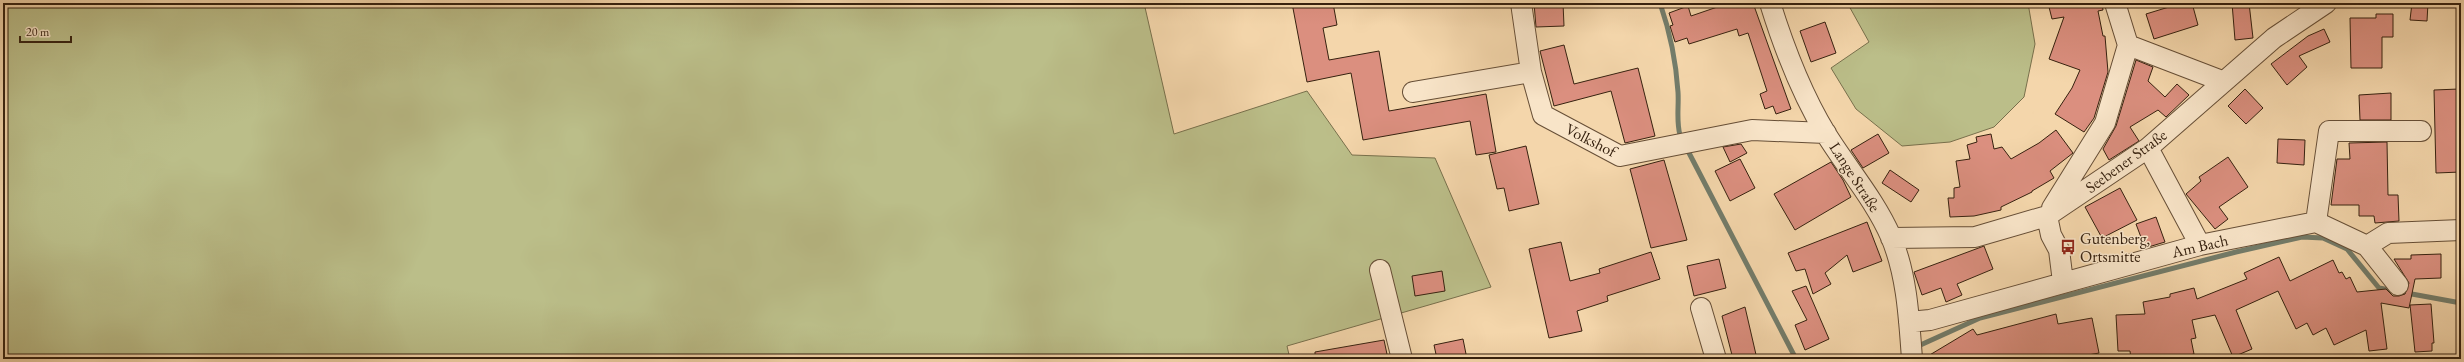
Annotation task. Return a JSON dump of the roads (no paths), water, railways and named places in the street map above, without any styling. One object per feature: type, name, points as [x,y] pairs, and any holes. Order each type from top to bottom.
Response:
[{"type":"street","name":"Volkshof","points":[[1521,3],[1531,72],[1543,115],[1620,156],[1752,130],[1826,133]]},
{"type":"street","name":"Lange Straße","points":[[1770,3],[1780,36],[1806,98],[1826,133],[1877,209],[1891,238],[1907,292],[1912,357]]},
{"type":"street","points":[[2063,282],[2059,250],[2052,235],[2047,216],[2105,122],[2128,45],[2115,3]]},
{"type":"street","name":"Seebener Straße","points":[[1891,238],[1975,237],[2047,216],[2148,148],[2274,38],[2326,3]]},
{"type":"street","points":[[2128,45],[2222,82]]},
{"type":"street","points":[[1413,92],[1531,72]]},
{"type":"street","points":[[2398,285],[2367,246],[2316,222],[2329,132],[2421,131]]},
{"type":"street","points":[[2148,148],[2200,245]]},
{"type":"street","name":"Am Bach","points":[[1910,328],[1930,320],[2200,245],[2316,222]]},
{"type":"street","points":[[2367,246],[2388,233],[2461,230]]},
{"type":"street","points":[[1380,270],[1402,359]]},
{"type":"street","points":[[1701,308],[1716,359]]},
{"type":"waterway","points":[[1660,3],[1670,36],[1674,58],[1678,92],[1678,119],[1680,135]]},
{"type":"waterway","points":[[1688,151],[1796,359]]},
{"type":"waterway","points":[[1916,347],[1980,318],[2236,252],[2302,237],[2323,238],[2347,249],[2379,288],[2461,303]]},
{"type":"waterway","points":[[1899,359],[1908,353]]},
{"type":"place","name":"Gutenberg, Ortsmitte","points":[[2068,247]]}]
